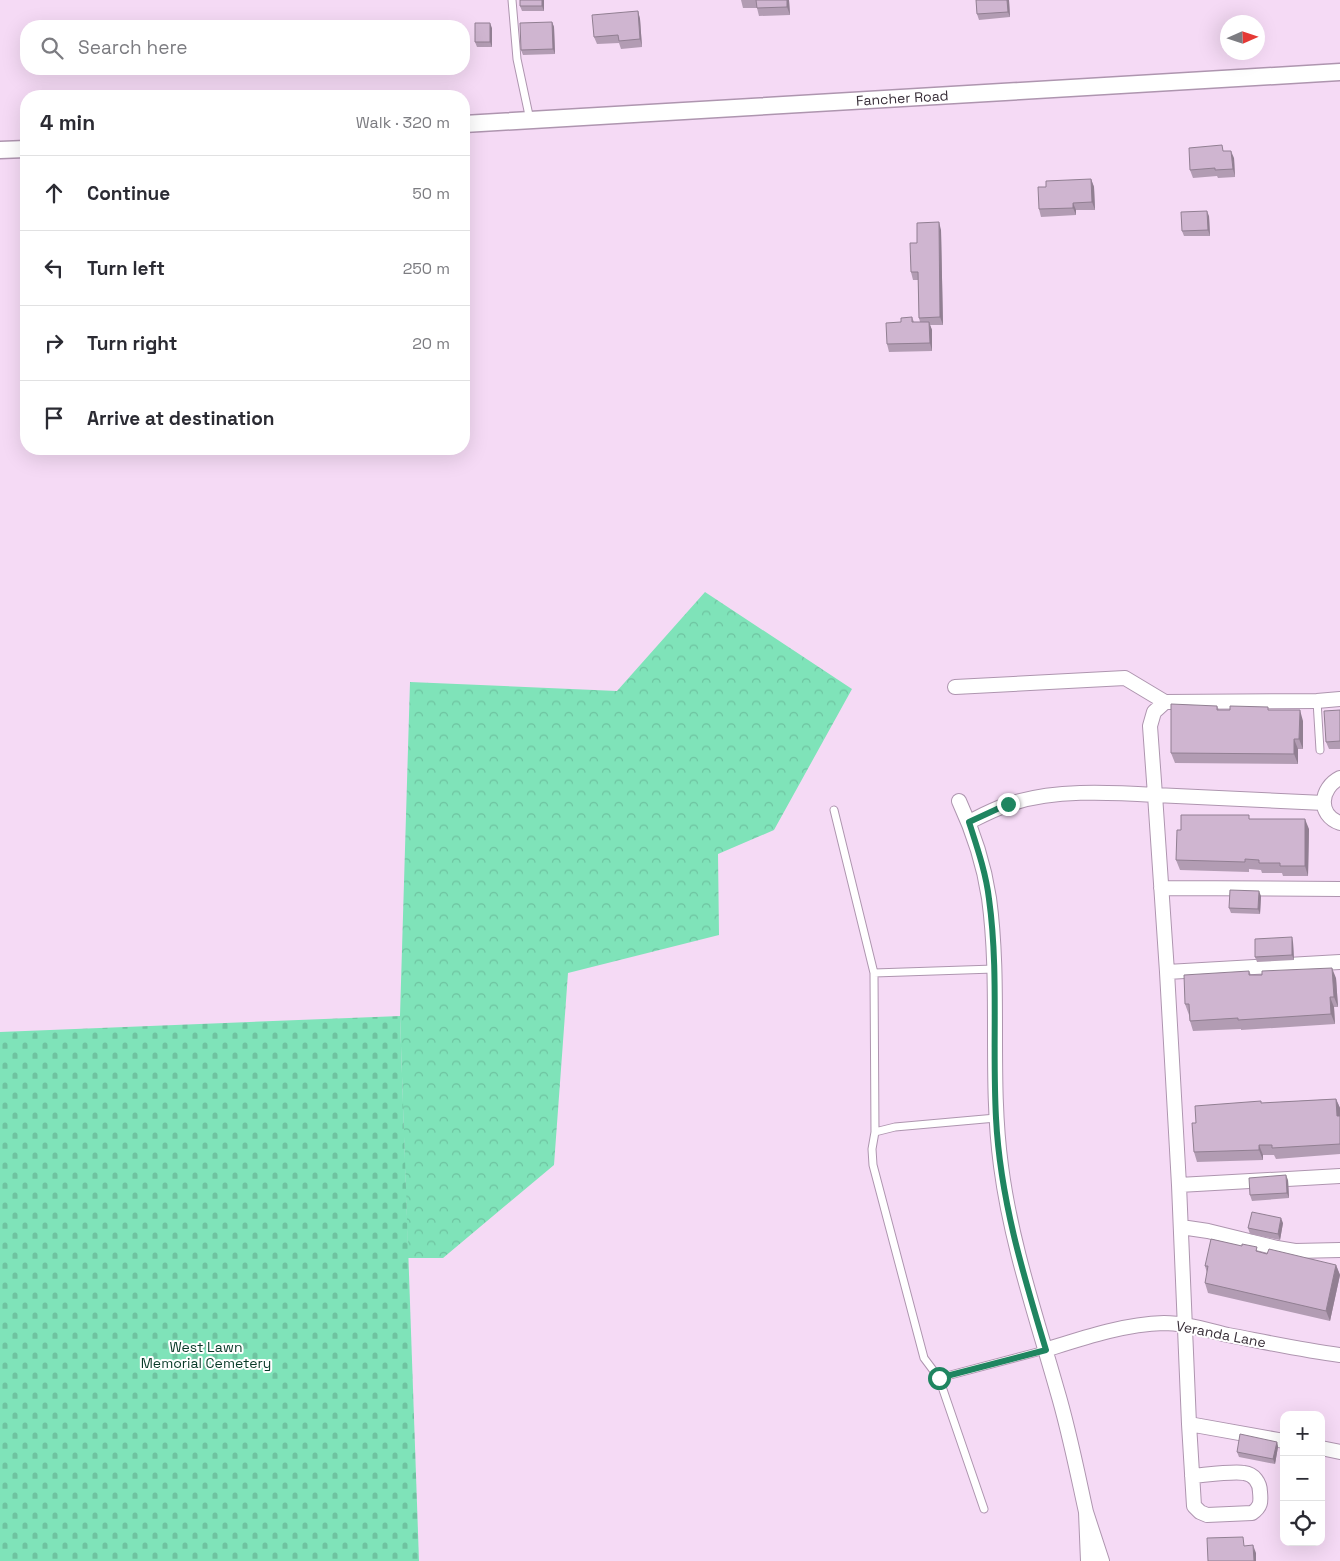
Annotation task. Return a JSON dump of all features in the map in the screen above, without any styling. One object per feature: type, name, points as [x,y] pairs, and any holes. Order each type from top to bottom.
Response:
[{"type":"street","name":"Fancher Road","points":[[470,124],[1340,72]]},
{"type":"street","points":[[0,150],[20,149]]},
{"type":"street","points":[[954,687],[1126,678],[1165,702],[1340,700]]},
{"type":"street","points":[[1165,702],[1154,712],[1150,726],[1179,1184],[1184,1325],[1189,1424],[1192,1476],[1194,1506],[1200,1512],[1207,1515],[1252,1513],[1257,1510],[1261,1503],[1260,1485],[1253,1477],[1245,1473],[1192,1476]]},
{"type":"street","points":[[1340,778],[1327,788],[1324,804],[1330,817],[1340,823]]},
{"type":"street","points":[[969,822],[1008,804],[1053,795],[1110,792],[1324,804]]},
{"type":"street","points":[[959,801],[969,822],[989,897],[994,969],[996,1118],[1001,1167],[1016,1250],[1046,1350],[1086,1512],[1102,1561]]},
{"type":"street","points":[[1161,888],[1340,890]]},
{"type":"street","points":[[1167,972],[1340,962]]},
{"type":"street","points":[[1179,1184],[1340,1176]]},
{"type":"street","points":[[1181,1227],[1208,1231],[1295,1251],[1340,1250]]},
{"type":"street","name":"Veranda Lane","points":[[1046,1350],[1082,1338],[1116,1330],[1165,1323],[1184,1325],[1292,1348],[1340,1355]]},
{"type":"street","points":[[1189,1424],[1280,1440]]},
{"type":"street","points":[[1325,1449],[1340,1452]]},
{"type":"street","points":[[1086,1512],[1088,1561]]},
{"type":"lane","points":[[512,0],[517,59],[530,120]]},
{"type":"lane","points":[[1317,701],[1320,750]]},
{"type":"lane","points":[[834,810],[874,973],[875,1132],[872,1149],[875,1175],[924,1358],[939,1378],[984,1510]]},
{"type":"lane","points":[[874,973],[994,969]]},
{"type":"lane","points":[[875,1132],[895,1127],[996,1118]]},
{"type":"lane","points":[[939,1378],[1046,1350]]},
{"type":"green space","points":[[705,592],[852,689],[774,830],[718,854],[719,935],[568,973],[554,1165],[443,1258],[408,1258],[400,1016],[410,682],[617,691]]},
{"type":"green space","name":"West Lawn Memorial Cemetery","points":[[400,1016],[419,1561],[0,1561],[0,1032]]},
{"type":"building","points":[[520,0],[542,0],[542,6],[520,6]]},
{"type":"building","points":[[756,0],[787,0],[787,7],[757,8]]},
{"type":"building","points":[[976,0],[1007,0],[1008,12],[977,14]]},
{"type":"building","points":[[638,11],[640,39],[619,41],[618,35],[594,37],[592,15]]},
{"type":"building","points":[[552,22],[553,49],[521,50],[520,23]]},
{"type":"building","points":[[475,23],[490,23],[490,42],[475,42]]},
{"type":"building","points":[[1222,145],[1223,151],[1231,151],[1233,169],[1190,170],[1189,148]]},
{"type":"building","points":[[1091,179],[1092,202],[1073,203],[1073,208],[1039,209],[1038,187],[1046,187],[1046,181]]},
{"type":"building","points":[[1207,211],[1208,230],[1182,231],[1181,212]]},
{"type":"building","points":[[939,222],[940,317],[919,318],[918,272],[911,272],[910,243],[917,243],[917,223]]},
{"type":"building","points":[[912,317],[912,322],[929,322],[930,343],[887,344],[886,323],[901,322],[901,318]]},
{"type":"building","points":[[1171,704],[1217,706],[1217,710],[1230,710],[1230,706],[1268,707],[1268,710],[1300,710],[1299,739],[1294,739],[1294,754],[1171,753]]},
{"type":"building","points":[[1340,710],[1340,741],[1326,742],[1324,711]]},
{"type":"building","points":[[1181,815],[1249,815],[1249,819],[1305,819],[1305,866],[1280,866],[1280,863],[1259,863],[1259,860],[1245,859],[1245,862],[1176,860],[1177,830],[1181,830]]},
{"type":"building","points":[[1230,890],[1259,891],[1258,909],[1229,908]]},
{"type":"building","points":[[1292,937],[1292,955],[1255,957],[1255,939]]},
{"type":"building","points":[[1332,968],[1334,997],[1330,997],[1331,1014],[1190,1021],[1189,1004],[1185,1004],[1184,975],[1249,971],[1249,975],[1262,975],[1262,971]]},
{"type":"building","points":[[1336,1099],[1337,1116],[1340,1116],[1340,1144],[1272,1148],[1272,1145],[1259,1145],[1259,1150],[1194,1152],[1192,1123],[1196,1123],[1195,1106],[1261,1101],[1261,1103]]},
{"type":"building","points":[[1286,1175],[1287,1193],[1250,1195],[1249,1178]]},
{"type":"building","points":[[1252,1212],[1281,1218],[1278,1234],[1248,1228]]},
{"type":"building","points":[[1211,1239],[1242,1246],[1242,1244],[1257,1247],[1256,1251],[1267,1254],[1269,1249],[1336,1265],[1326,1311],[1205,1283],[1208,1266],[1205,1266]]},
{"type":"building","points":[[1240,1434],[1277,1442],[1273,1459],[1237,1452]]},
{"type":"building","points":[[1243,1537],[1244,1546],[1253,1545],[1254,1561],[1208,1561],[1207,1538]]},
{"type":"route","points":[[939,1378],[1046,1350],[1016,1250],[1001,1167],[996,1118],[994,948],[989,897],[969,822],[1008,804]]}]
